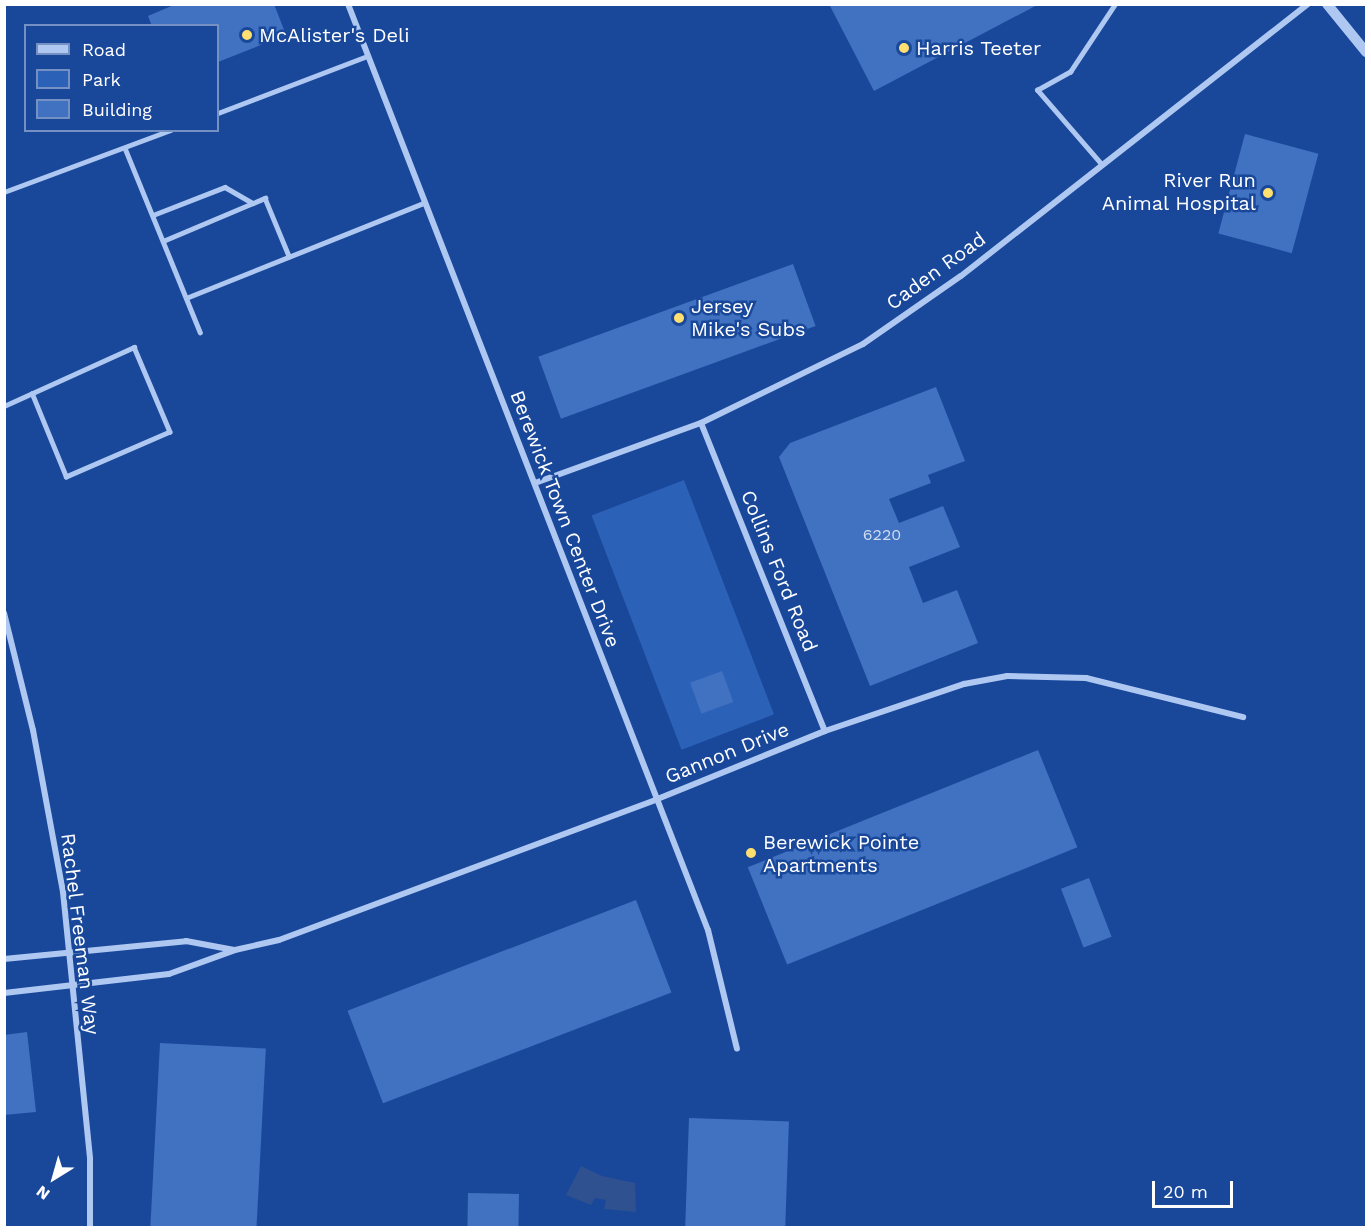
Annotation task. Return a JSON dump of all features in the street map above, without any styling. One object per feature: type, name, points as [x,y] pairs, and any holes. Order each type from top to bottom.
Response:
[{"type":"street","name":"Berewick Town Center Drive","points":[[348,4],[423,204],[535,483],[655,800],[708,930],[737,1049]]},
{"type":"street","name":"Caden Road","points":[[535,483],[701,423],[863,344],[961,276],[1308,4]]},
{"type":"street","points":[[1327,4],[1366,52]]},
{"type":"street","name":"Collins Ford Road","points":[[701,423],[825,731]]},
{"type":"street","name":"Rachel Freeman Way","points":[[4,613],[33,730],[63,892],[67,951],[90,1159],[90,1227]]},
{"type":"street","name":"Gannon Drive","points":[[4,993],[169,974],[235,950],[279,940],[655,800],[825,731],[964,684],[1007,676],[1086,678],[1243,717]]},
{"type":"street","name":"Gannon Drive","points":[[4,959],[186,941],[235,950]]},
{"type":"lane","points":[[1102,165],[1037,90],[1070,72],[1115,4]]},
{"type":"lane","points":[[219,113],[367,56]]},
{"type":"lane","points":[[4,192],[166,132]]},
{"type":"lane","points":[[125,148],[200,332]]},
{"type":"lane","points":[[153,215],[225,187],[253,203]]},
{"type":"lane","points":[[163,242],[265,198],[289,256]]},
{"type":"lane","points":[[186,298],[423,204]]},
{"type":"lane","points":[[4,406],[134,347],[170,432],[66,477],[32,394]]},
{"type":"green space","points":[[684,480],[774,714],[682,750],[592,515]]},
{"type":"shaded area","points":[[581,1166],[602,1176],[635,1183],[636,1212],[604,1209],[606,1200],[595,1198],[591,1205],[566,1195]]},
{"type":"building","points":[[176,4],[274,4],[286,35],[219,62],[219,24],[151,24],[148,16]]},
{"type":"building","name":"Harris Teeter","points":[[829,4],[1039,4],[874,91]]},
{"type":"building","name":"River Run Animal Hospital","points":[[1245,134],[1318,154],[1292,253],[1218,233]]},
{"type":"building","points":[[793,264],[816,326],[561,419],[538,357]]},
{"type":"building","points":[[936,387],[965,461],[928,475],[931,483],[889,499],[899,523],[943,506],[960,547],[909,567],[923,603],[957,590],[978,643],[870,686],[779,457],[790,443]]},
{"type":"building","points":[[722,671],[733,702],[701,714],[690,683]]},
{"type":"building","points":[[1038,750],[1077,847],[787,965],[748,867]]},
{"type":"building","points":[[1089,878],[1112,937],[1084,948],[1061,889]]},
{"type":"building","points":[[636,900],[671,992],[383,1103],[348,1011]]},
{"type":"building","points":[[27,1032],[36,1112],[4,1115],[4,1035]]},
{"type":"building","points":[[160,1043],[266,1049],[256,1228],[150,1228]]},
{"type":"building","points":[[689,1118],[789,1121],[785,1228],[685,1228]]},
{"type":"building","points":[[468,1193],[519,1194],[518,1228],[467,1227]]},
{"type":"place","name":"McAlister's Deli","points":[[247,35]]},
{"type":"place","name":"Harris Teeter","points":[[904,48]]},
{"type":"place","name":"River Run Animal Hospital","points":[[1268,193]]},
{"type":"place","name":"Jersey Mike's Subs","points":[[679,318]]},
{"type":"place","name":"Berewick Pointe Apartments","points":[[751,853]]}]
